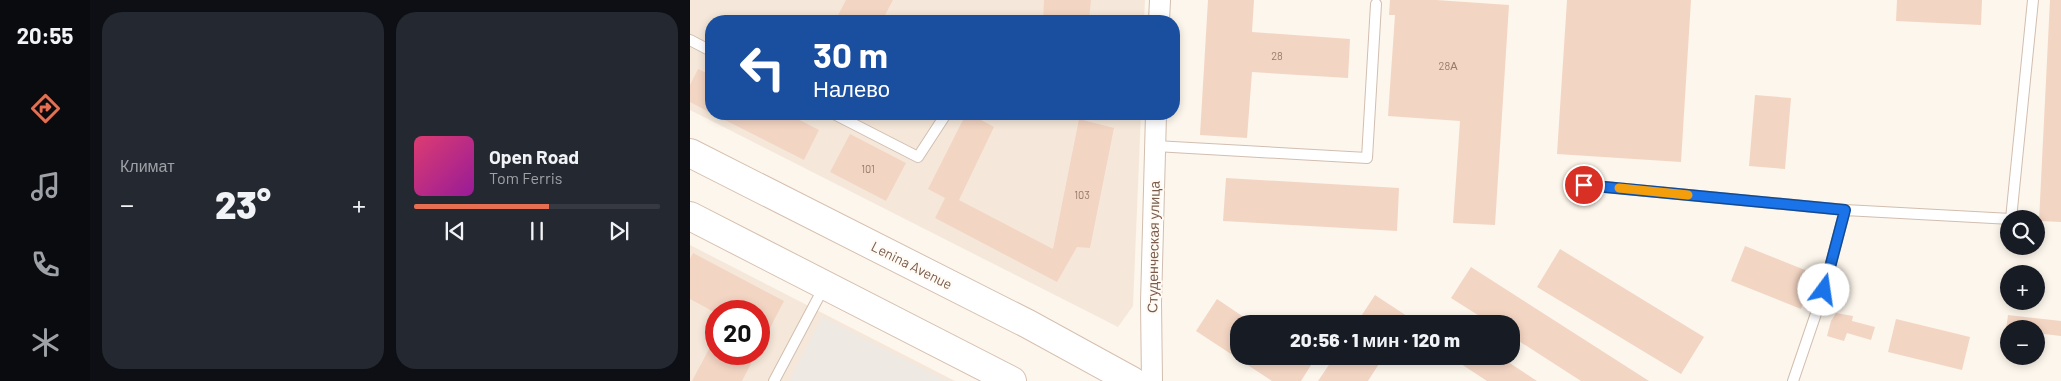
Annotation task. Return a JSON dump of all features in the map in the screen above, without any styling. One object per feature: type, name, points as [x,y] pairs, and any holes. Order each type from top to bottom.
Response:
[{"type":"main road","name":"Lenina Avenue","points":[[690,153],[1019,320],[1132,381]]},
{"type":"main road","points":[[690,216],[1012,381]]},
{"type":"street","points":[[1159,15],[1160,0]]},
{"type":"street","name":"Студенческая улица","points":[[1152,381],[1151,303],[1156,120]]},
{"type":"lane","points":[[1584,185],[1845,210],[2011,219],[2033,0]]},
{"type":"lane","points":[[1155,146],[1367,158],[1376,4]]},
{"type":"lane","points":[[690,40],[705,48]]},
{"type":"lane","points":[[846,120],[918,157],[942,120]]},
{"type":"lane","points":[[1793,381],[1824,290],[1845,210]]},
{"type":"lane","points":[[774,381],[825,285]]},
{"type":"shaded area","points":[[690,0],[1145,0],[1144,15],[705,15],[705,118],[690,110]]},
{"type":"shaded area","points":[[710,120],[1141,120],[1133,306],[1118,327]]},
{"type":"shaded area","points":[[690,245],[955,381],[690,381]]},
{"type":"shaded area","points":[[822,317],[947,381],[789,381]]},
{"type":"building","points":[[846,0],[893,0],[885,15],[838,15]]},
{"type":"building","points":[[1044,0],[1091,0],[1090,15],[1043,15]]},
{"type":"building","points":[[1208,0],[1254,0],[1252,32],[1350,39],[1348,78],[1252,72],[1247,138],[1200,135]]},
{"type":"building","points":[[1390,0],[1436,0],[1509,5],[1495,225],[1453,223],[1460,121],[1388,116],[1395,15],[1389,15]]},
{"type":"building","points":[[1567,0],[1691,0],[1681,162],[1557,154]]},
{"type":"building","points":[[1897,0],[1982,0],[1981,25],[1896,21]]},
{"type":"building","points":[[2050,0],[2061,0],[2061,222],[2045,221],[2045,210],[2040,210]]},
{"type":"building","points":[[698,69],[705,72],[705,110],[690,102],[690,85]]},
{"type":"building","points":[[1755,95],[1791,98],[1785,169],[1749,166]]},
{"type":"building","points":[[725,120],[800,120],[819,130],[804,160]]},
{"type":"building","points":[[963,120],[981,120],[994,127],[959,200],[1053,249],[1079,120],[1114,128],[1090,248],[1077,247],[1057,282],[935,218],[945,198],[928,189]]},
{"type":"building","points":[[850,134],[906,163],[886,201],[830,172]]},
{"type":"building","points":[[1226,178],[1399,188],[1397,231],[1223,221]]},
{"type":"building","points":[[1745,246],[1815,274],[1801,309],[1731,281]]},
{"type":"building","points":[[1560,249],[1704,337],[1681,374],[1537,287]]},
{"type":"building","points":[[693,253],[784,301],[770,328],[770,300],[705,300],[705,307],[690,299],[690,259]]},
{"type":"building","points":[[1471,267],[1649,381],[1581,381],[1520,342],[1520,315],[1478,315],[1451,298]]},
{"type":"building","points":[[1375,295],[1405,315],[1362,315]]},
{"type":"building","points":[[1217,299],[1241,315],[1230,315],[1230,353],[1196,331]]},
{"type":"building","points":[[1836,313],[1853,316],[1852,321],[1875,327],[1871,340],[1847,333],[1844,341],[1827,336],[1831,321]]},
{"type":"building","points":[[2008,315],[2061,321],[2061,336],[2045,334],[2045,320],[2007,320]]},
{"type":"building","points":[[1896,319],[1970,337],[1962,370],[1888,352]]},
{"type":"building","points":[[705,357],[705,365],[750,365],[742,381],[692,381]]},
{"type":"building","points":[[1248,365],[1311,365],[1301,381],[1272,381]]},
{"type":"building","points":[[1329,365],[1378,365],[1368,381],[1318,381]]},
{"type":"building","points":[[1463,365],[1513,365],[1537,381],[1487,381]]},
{"type":"slow traffic","points":[[1619,188],[1688,195]]},
{"type":"route","points":[[1584,185],[1845,210],[1824,290]]}]
